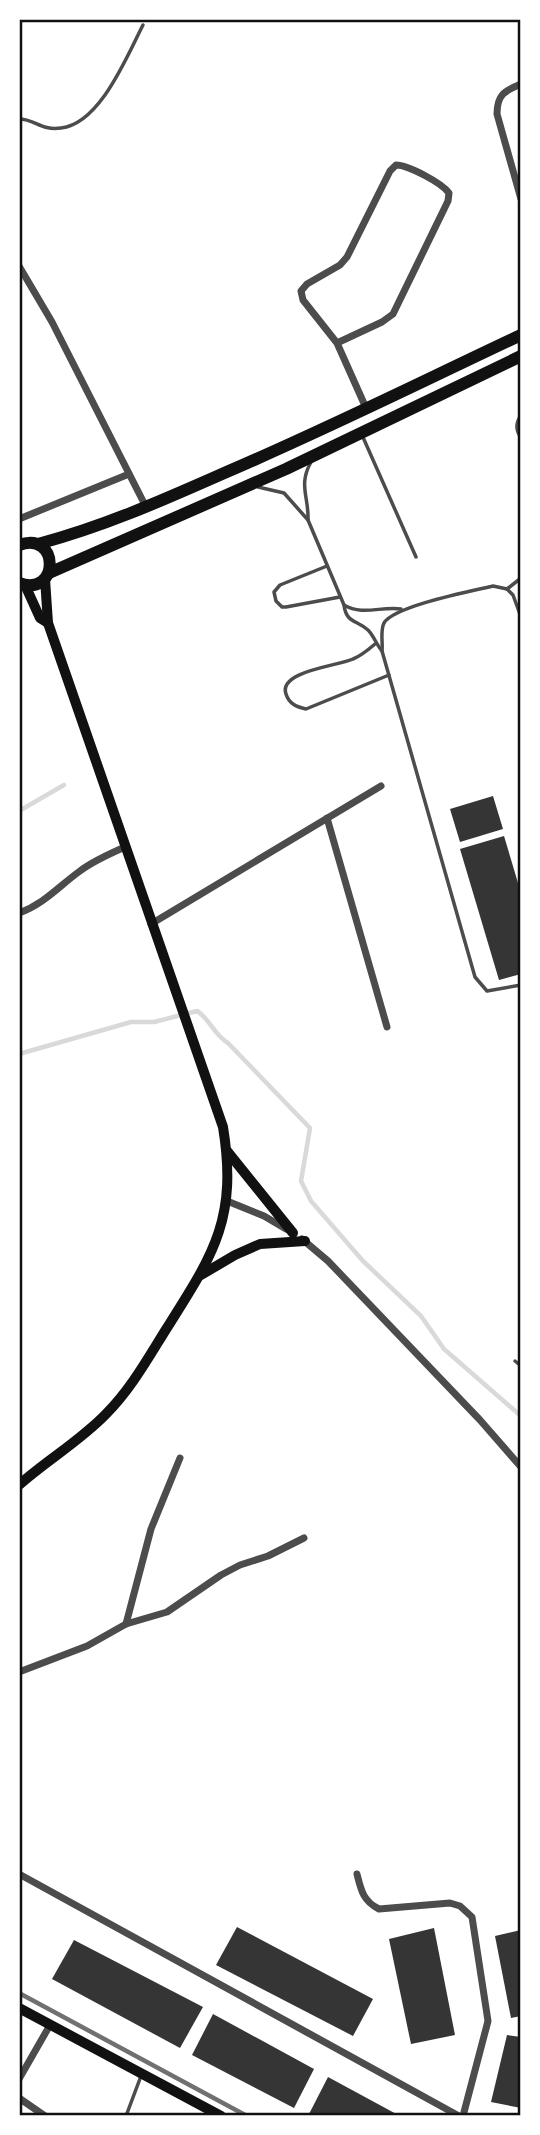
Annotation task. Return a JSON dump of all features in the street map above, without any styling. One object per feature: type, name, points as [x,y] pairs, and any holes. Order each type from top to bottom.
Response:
[{"type":"main road","points":[[38,544],[108,523],[146,507],[280,449],[521,335]]},
{"type":"main road","points":[[48,623],[40,618],[21,584],[39,583],[47,576],[117,543],[251,485],[521,356]]},
{"type":"main road","points":[[19,545],[31,542],[38,544],[44,548],[50,560],[47,576],[48,623],[176,998],[219,1114],[227,1151],[227,1201],[218,1238],[200,1276],[136,1379],[108,1413],[19,1485]]},
{"type":"main road","points":[[227,1151],[293,1233]]},
{"type":"main road","points":[[200,1276],[260,1244],[306,1241]]},
{"type":"main road","points":[[19,2007],[221,2116]]},
{"type":"street","points":[[521,84],[500,95],[497,114],[521,200]]},
{"type":"street","points":[[337,343],[393,314],[448,201],[449,193],[443,186],[405,166],[396,165],[390,171],[344,261],[307,284],[301,291],[303,300],[337,343],[366,408]]},
{"type":"street","points":[[19,266],[52,322],[146,507]]},
{"type":"street","points":[[19,519],[129,474]]},
{"type":"street","points":[[151,924],[381,786]]},
{"type":"street","points":[[327,818],[387,1027]]},
{"type":"street","points":[[19,913],[39,904],[82,869],[105,855],[125,848]]},
{"type":"street","points":[[227,1201],[264,1216],[306,1241],[328,1261],[521,1467]]},
{"type":"street","points":[[127,1624],[152,1529],[180,1458]]},
{"type":"street","points":[[19,1672],[87,1646],[127,1624],[167,1612],[221,1575],[304,1538]]},
{"type":"street","points":[[19,1874],[461,2116],[488,2021],[472,1917],[460,1906],[450,1903],[379,1909],[369,1904],[362,1894],[357,1874]]},
{"type":"street","points":[[19,2079],[50,2025]]},
{"type":"street","points":[[19,2098],[45,2116]]},
{"type":"lane","points":[[19,119],[55,129],[75,125],[88,117],[103,98],[143,24]]},
{"type":"lane","points":[[521,415],[516,423],[517,433],[521,438]]},
{"type":"lane","points":[[361,433],[416,557]]},
{"type":"lane","points":[[308,520],[309,507],[304,479],[314,455]]},
{"type":"lane","points":[[251,485],[284,493],[308,520],[344,605],[345,614],[368,630],[382,651]]},
{"type":"lane","points":[[327,566],[280,585],[274,592],[276,601],[286,607],[340,597]]},
{"type":"lane","points":[[507,589],[521,578]]},
{"type":"lane","points":[[521,617],[513,595],[507,589],[493,586],[403,609],[385,622],[382,632],[382,651],[475,977],[487,990],[521,985]]},
{"type":"lane","points":[[344,605],[357,612],[391,607],[403,609]]},
{"type":"lane","points":[[375,644],[352,659],[299,674],[289,680],[285,689],[286,696],[294,706],[306,709],[389,675]]},
{"type":"lane","points":[[515,1361],[521,1366]]},
{"type":"lane","points":[[126,2116],[142,2074]]},
{"type":"building","points":[[493,796],[503,829],[460,842],[450,809]]},
{"type":"building","points":[[504,836],[521,893],[521,974],[499,980],[460,849]]},
{"type":"building","points":[[237,1927],[373,1999],[353,2036],[216,1965]]},
{"type":"building","points":[[434,1928],[455,2035],[411,2044],[389,1939]]},
{"type":"building","points":[[521,1930],[521,2016],[511,2018],[495,1936]]},
{"type":"building","points":[[74,1940],[203,2007],[180,2048],[52,1979]]},
{"type":"building","points":[[213,2014],[314,2069],[294,2108],[192,2055]]},
{"type":"building","points":[[507,2035],[521,2037],[521,2108],[491,2102]]},
{"type":"building","points":[[328,2077],[400,2116],[309,2114]]},
{"type":"waterway","points":[[19,811],[64,785]]},
{"type":"waterway","points":[[19,1054],[131,1022],[154,1022],[197,1011],[310,1128],[301,1181],[311,1201],[363,1261],[421,1316],[444,1349],[521,1416]]},
{"type":"railway","points":[[19,1993],[247,2116]]}]
